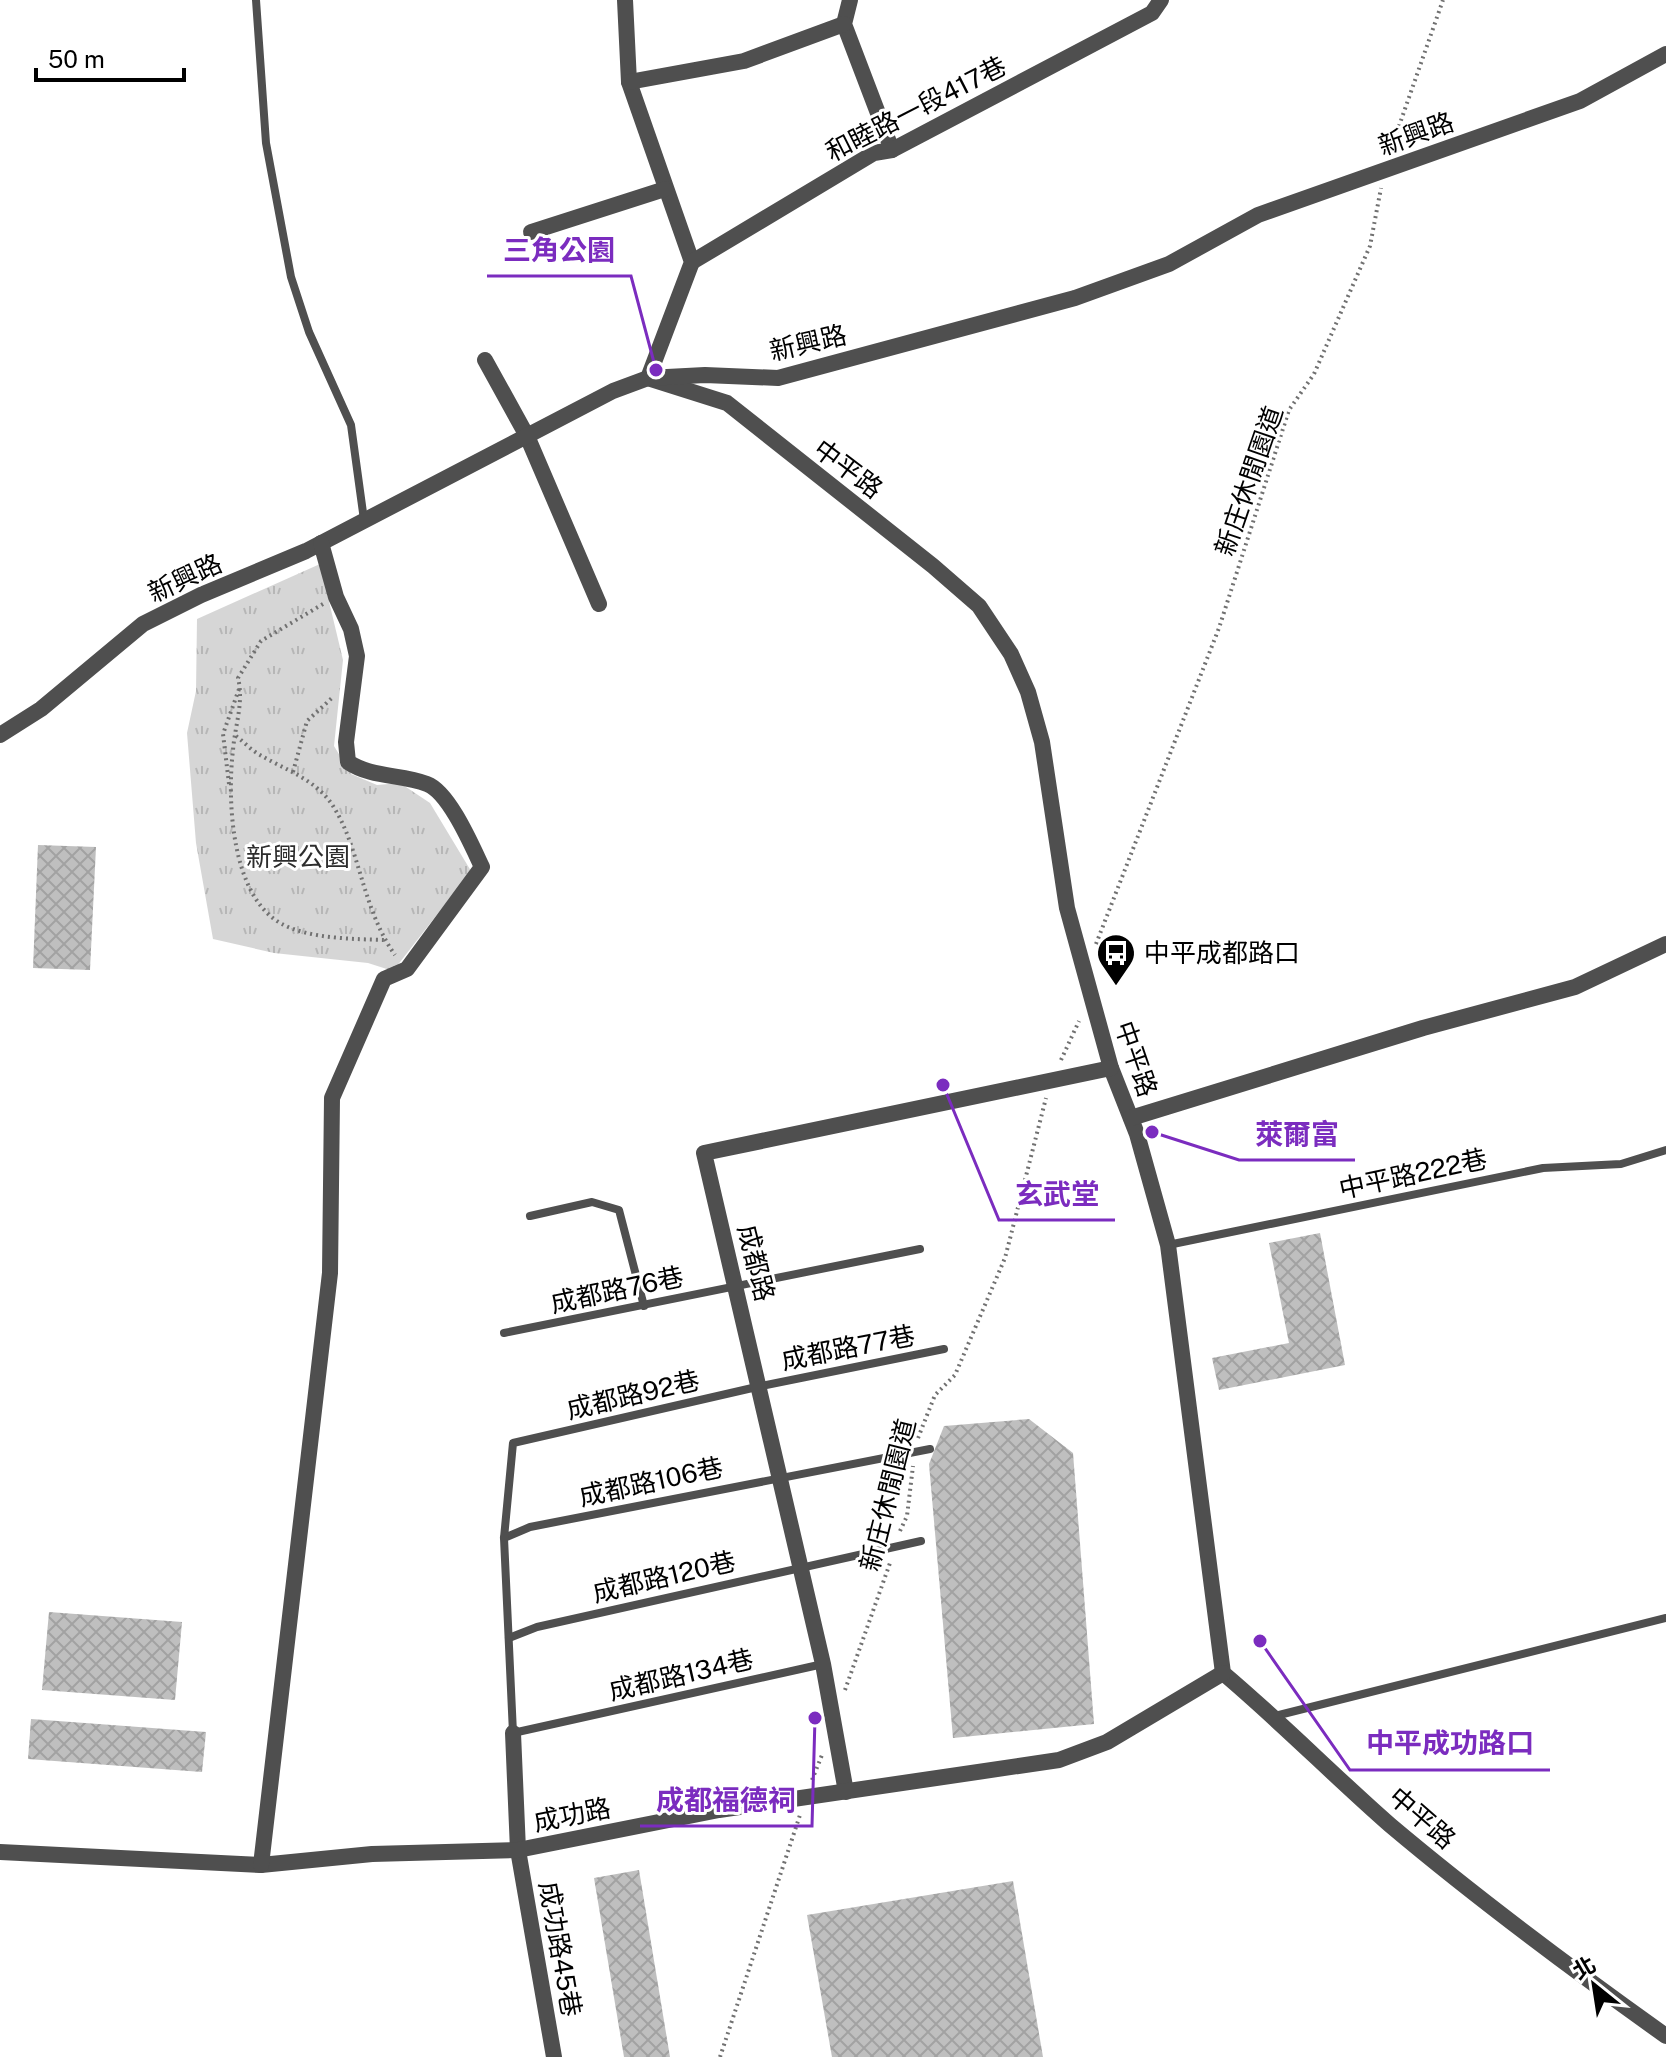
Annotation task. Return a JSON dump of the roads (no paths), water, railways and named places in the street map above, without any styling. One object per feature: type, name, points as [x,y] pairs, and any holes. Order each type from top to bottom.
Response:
[{"type":"street","points":[[625,0],[629,82],[692,262],[648,378]]},
{"type":"street","points":[[850,0],[844,24],[892,150]]},
{"type":"street","name":"和睦路一段417巷","points":[[692,262],[874,153],[892,150],[1152,13],[1161,0]]},
{"type":"street","points":[[629,82],[744,61],[844,24]]},
{"type":"street","name":"新興路","points":[[0,735],[41,709],[143,624],[321,543],[613,391],[648,378],[705,375],[778,378],[1075,298],[1169,264],[1258,215],[1580,101],[1666,54]]},
{"type":"street","points":[[531,232],[665,189]]},
{"type":"street","points":[[485,360],[527,436],[599,604]]},
{"type":"street","name":"中平路","points":[[648,378],[727,403],[979,606],[1011,654],[1042,742],[1067,908],[1111,1068],[1131,1118],[1168,1245],[1223,1673],[1275,1716],[1389,1823],[1515,1928],[1666,2036]]},
{"type":"street","points":[[261,1865],[330,1273],[332,1098],[384,979],[407,969],[482,867],[445,798],[430,784],[359,769],[348,762],[346,742],[357,656],[351,629],[336,597],[321,543]]},
{"type":"street","points":[[1131,1118],[1423,1028],[1575,987],[1666,944]]},
{"type":"street","name":"成都路","points":[[846,1792],[823,1664],[761,1386],[704,1153],[1111,1068]]},
{"type":"street","name":"成功路","points":[[0,1852],[261,1865],[372,1854],[518,1850],[805,1797],[1059,1760],[1107,1742],[1223,1673]]},
{"type":"street","name":"成功路45巷","points":[[513,1733],[518,1850],[554,2057]]},
{"type":"lane","points":[[256,0],[266,143],[291,277],[309,332],[351,425],[364,520]]},
{"type":"lane","name":"中平路222巷","points":[[1168,1245],[1543,1168],[1621,1164],[1666,1150]]},
{"type":"lane","points":[[530,1216],[592,1202],[619,1210],[644,1306]]},
{"type":"lane","name":"成都路76巷","points":[[504,1333],[920,1249]]},
{"type":"lane","name":"成都路77巷","points":[[761,1386],[944,1349]]},
{"type":"lane","name":"成都路92巷","points":[[504,1538],[513,1443],[761,1386]]},
{"type":"lane","name":"成都路106巷","points":[[504,1538],[530,1527],[930,1449]]},
{"type":"lane","points":[[504,1538],[509,1638],[507,1669],[513,1733]]},
{"type":"lane","name":"成都路120巷","points":[[509,1638],[537,1627],[921,1541]]},
{"type":"lane","points":[[1275,1716],[1666,1618]]},
{"type":"lane","name":"成都路134巷","points":[[513,1733],[823,1664]]},
{"type":"place","name":"三角公園","points":[[656,370]]},
{"type":"place","name":"中平成都路口","points":[[1116,987]]},
{"type":"place","name":"玄武堂","points":[[943,1085]]},
{"type":"place","name":"萊爾富","points":[[1152,1132]]},
{"type":"place","name":"中平成功路口","points":[[1260,1641]]},
{"type":"place","name":"成都福德祠","points":[[815,1718]]},
{"type":"park label","name":"新興公園","points":[[298,857]]}]
